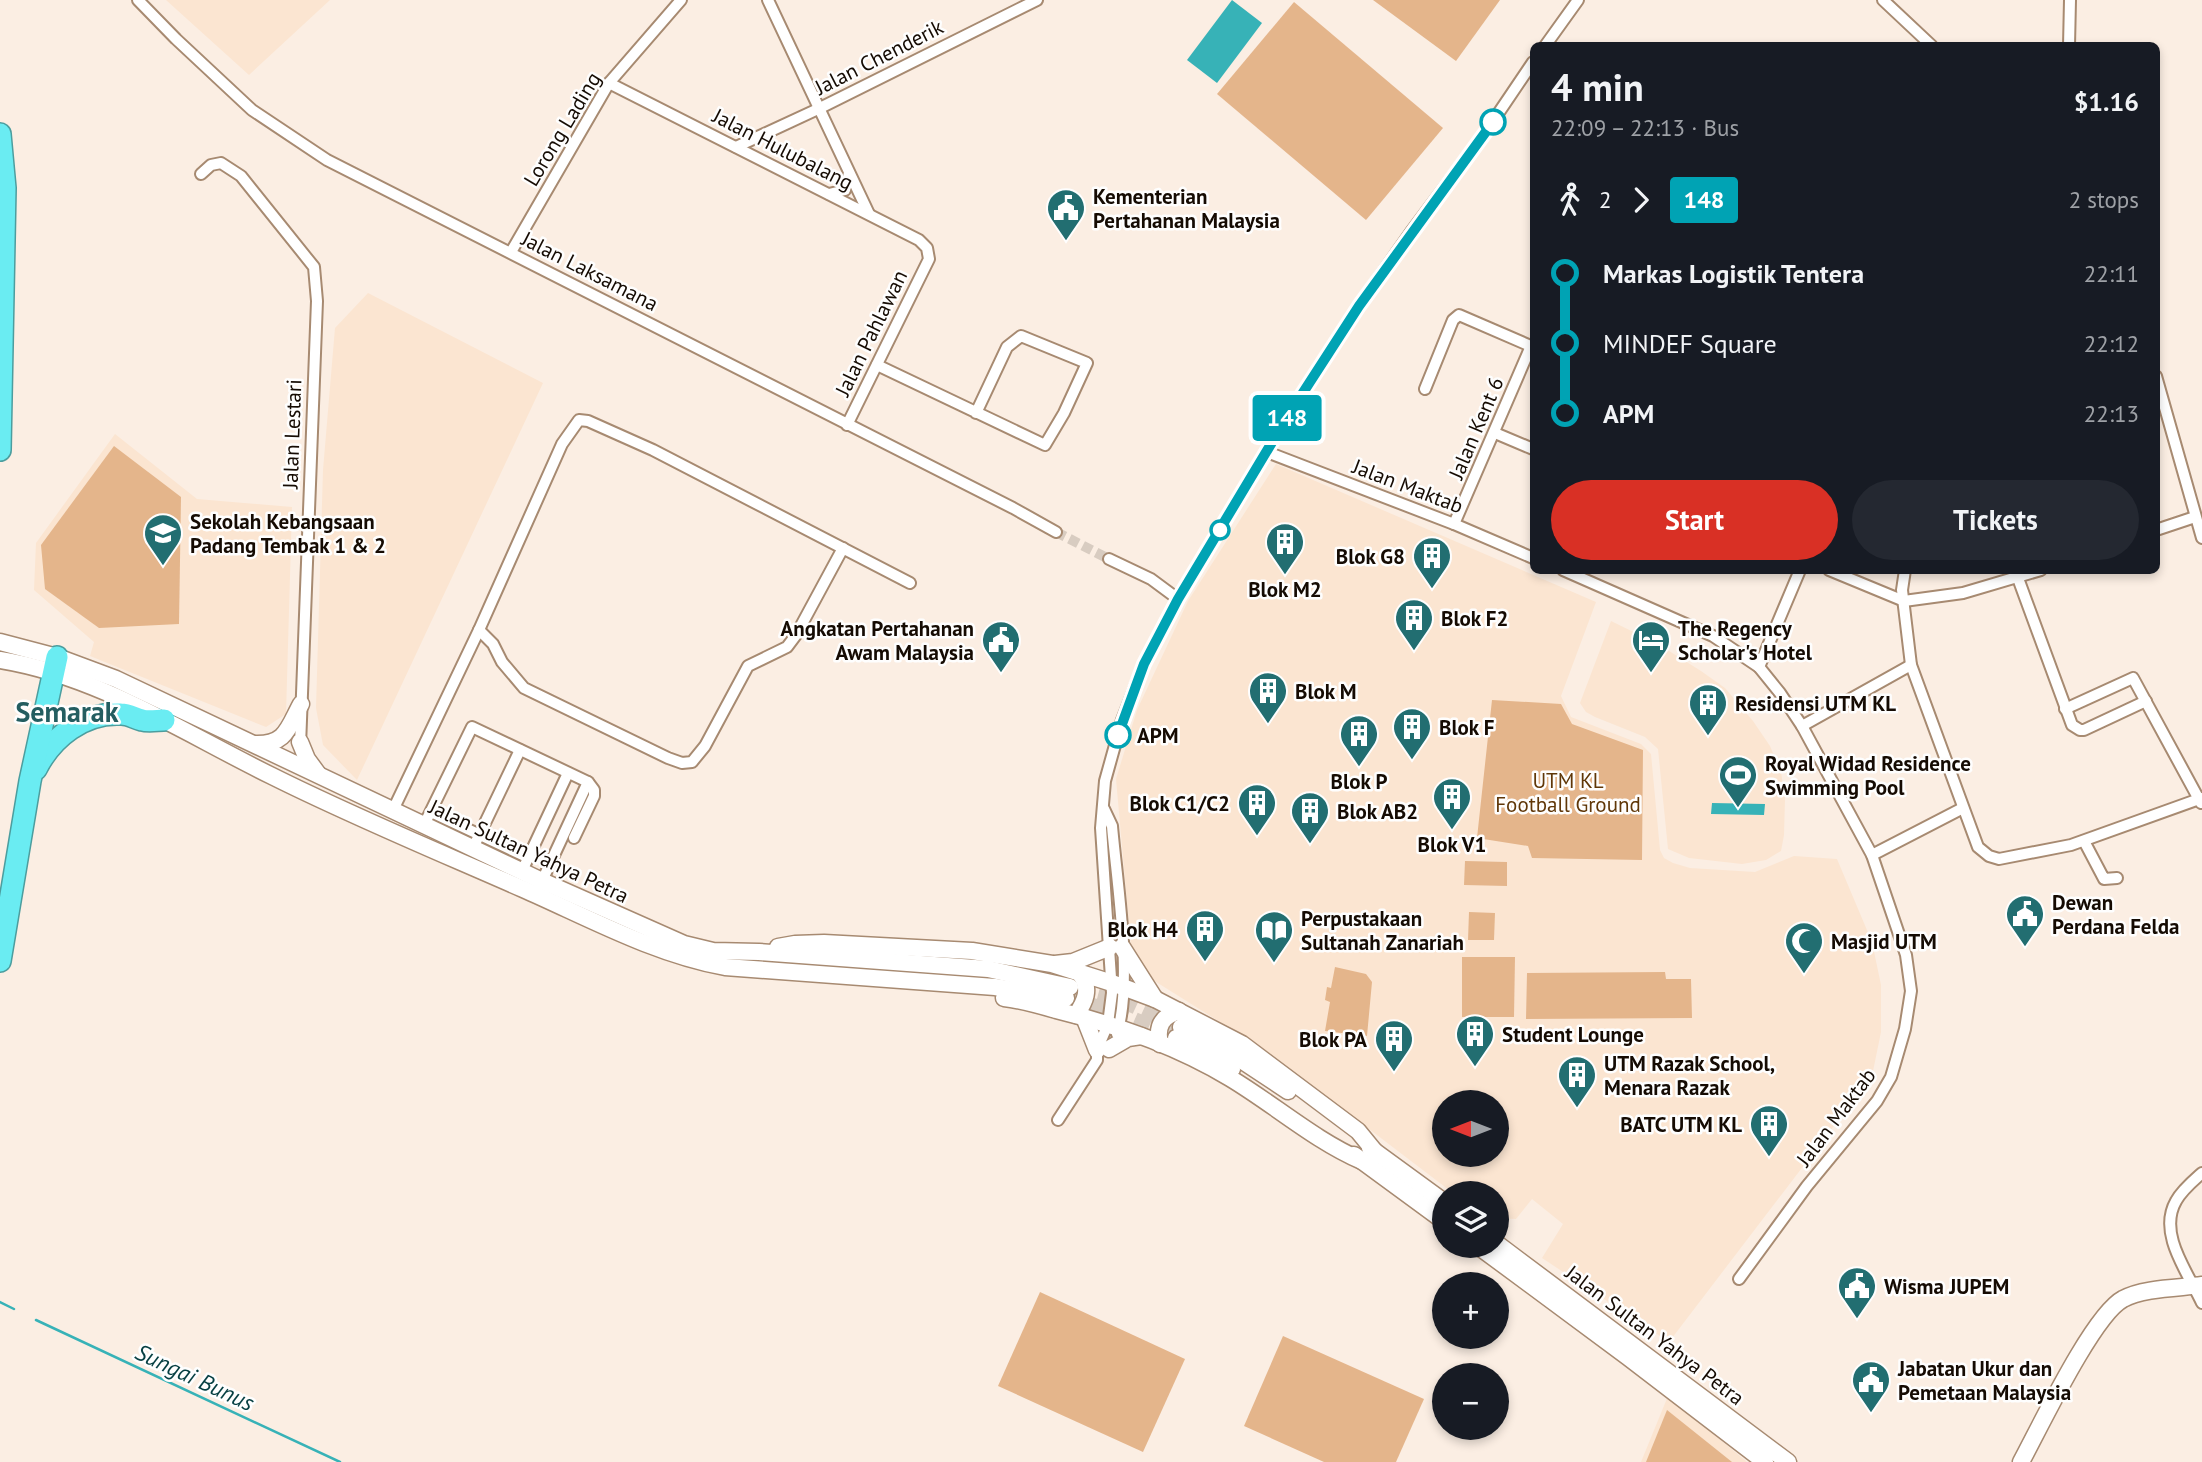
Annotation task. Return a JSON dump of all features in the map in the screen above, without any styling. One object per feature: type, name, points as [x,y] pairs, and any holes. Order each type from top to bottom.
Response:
[{"type":"highway","points":[[0,134],[5,188],[0,450]]},
{"type":"highway","points":[[0,961],[30,781],[55,665]]},
{"type":"highway","points":[[30,781],[40,761],[58,738],[83,720],[113,714],[134,716],[143,720],[164,720]]},
{"type":"main road","name":"Jalan Sultan Yahya Petra","points":[[0,642],[55,665],[338,807],[659,949],[717,966],[1068,993],[988,969],[759,951],[713,951],[671,940],[542,881],[525,864],[428,819],[393,810],[116,679],[55,665],[0,660]]},
{"type":"main road","points":[[249,744],[268,745],[280,740],[301,705]]},
{"type":"main road","points":[[300,742],[307,759],[318,774]]},
{"type":"main road","points":[[272,776],[289,773],[299,766],[338,807]]},
{"type":"main road","points":[[759,951],[794,944],[840,944],[972,951],[1052,964],[1155,999]]},
{"type":"main road","points":[[1052,964],[1073,962],[1116,947],[1179,1026],[1223,1048],[1338,1124],[1369,1157],[1432,1211]]},
{"type":"main road","points":[[782,972],[799,979],[1017,1000],[1114,1026],[1160,1044],[1229,1077],[1335,1149],[1369,1157],[1432,1195]]},
{"type":"main road","points":[[1080,1016],[1087,991],[1085,979],[1081,975]]},
{"type":"main road","points":[[1160,1044],[1158,1030],[1161,1021],[1170,1014],[1179,1026]]},
{"type":"main road","points":[[1080,1016],[1089,1024],[1101,1053],[1128,1038],[1141,1036]]},
{"type":"main road","name":"Jalan Sultan Yahya Petra","points":[[1509,1253],[1669,1380],[1765,1462]]},
{"type":"main road","name":"Jalan Sultan Yahya Petra","points":[[1495,1258],[1788,1462]]},
{"type":"main road","points":[[2021,1462],[2095,1329],[2113,1305],[2132,1295],[2198,1285]]},
{"type":"street","name":"Jalan Laksamana","points":[[138,0],[252,110],[327,160],[512,252],[1056,532]]},
{"type":"street","name":"Lorong Lading","points":[[512,252],[609,83],[681,0]]},
{"type":"street","points":[[768,0],[869,214]]},
{"type":"street","name":"Jalan Chenderik","points":[[736,147],[1037,0]]},
{"type":"street","points":[[1548,42],[1578,0]]},
{"type":"street","points":[[1884,0],[1928,42]]},
{"type":"street","points":[[2069,42],[2070,0]]},
{"type":"street","points":[[1058,1120],[1101,1053],[1114,1026],[1118,985],[1112,825],[1104,809],[1105,781],[1122,720],[1144,664],[1178,599],[1286,419],[1359,306],[1483,136],[1530,66]]},
{"type":"street","points":[[1521,80],[1530,84]]},
{"type":"street","name":"Jalan Hulubalang","points":[[609,83],[919,240],[927,248],[929,259]]},
{"type":"street","name":"Jalan Lestari","points":[[201,174],[211,165],[221,163],[241,176],[314,267],[317,301],[299,766]]},
{"type":"street","points":[[829,194],[845,190],[849,173]]},
{"type":"street","name":"Jalan Pahlawan","points":[[847,425],[929,259]]},
{"type":"street","points":[[1424,389],[1453,320],[1459,315],[1530,345]]},
{"type":"street","points":[[877,365],[976,413],[1045,444],[1064,413],[1087,363],[1021,336],[1007,347],[976,413]]},
{"type":"street","name":"Jalan Kent 6","points":[[1454,524],[1530,351]]},
{"type":"street","points":[[2160,390],[2202,538]]},
{"type":"street","points":[[393,810],[479,630],[562,444],[579,421],[588,421],[653,450],[910,583]]},
{"type":"street","points":[[1495,433],[1530,448]]},
{"type":"street","name":"Jalan Maktab","points":[[1267,452],[1454,524],[1530,557]]},
{"type":"street","points":[[2160,529],[2195,517]]},
{"type":"street","points":[[479,630],[524,688],[668,758],[681,762],[692,761],[705,746],[748,666],[788,647],[843,548]]},
{"type":"street","points":[[1109,559],[1151,579],[1178,599]]},
{"type":"street","name":"Jalan Maktab","points":[[1572,574],[1713,636],[1759,667],[1802,726],[1872,855],[1900,936],[1909,973],[1911,991],[1898,1057],[1891,1077],[1877,1101],[1807,1186],[1739,1279]]},
{"type":"street","points":[[1759,667],[1798,574]]},
{"type":"street","points":[[1839,574],[1904,601],[1963,593],[2016,575],[2072,725],[2084,730],[2146,701]]},
{"type":"street","points":[[1904,574],[1902,590],[1911,665],[1978,847],[1989,856],[1999,859],[2071,845],[2201,801],[2133,678],[2065,709]]},
{"type":"street","points":[[1802,726],[1911,665]]},
{"type":"street","points":[[428,819],[472,727],[588,782],[594,790],[594,796],[574,838]]},
{"type":"street","points":[[477,842],[520,750]]},
{"type":"street","points":[[525,864],[568,773]]},
{"type":"street","points":[[542,881],[588,782]]},
{"type":"street","points":[[1872,855],[1963,808]]},
{"type":"street","points":[[2084,841],[2104,879],[2117,878]]},
{"type":"street","points":[[2202,1172],[2179,1196],[2171,1221],[2171,1233],[2179,1260],[2198,1285],[2202,1303]]},
{"type":"shaded area","points":[[166,0],[330,0],[249,75]]},
{"type":"shaded area","points":[[368,293],[543,383],[357,780],[323,745],[316,708],[323,470],[335,328]]},
{"type":"shaded area","name":"Sekolah Kebangsaan Padang Tembak 1 & 2","points":[[115,434],[197,499],[292,507],[286,714],[266,727],[90,656],[94,642],[34,590],[36,543]]},
{"type":"shaded area","points":[[1276,464],[1596,602],[1561,696],[1571,717],[1641,744],[1651,754],[1660,850],[1664,858],[1673,863],[1690,868],[1755,872],[1794,856],[1837,859],[1872,942],[1881,985],[1881,1032],[1872,1076],[1669,1342],[1542,1258],[1563,1224],[1532,1199],[1516,1219],[1509,1219],[1509,1181],[1437,1181],[1268,1052],[1153,980],[1131,947],[1116,779],[1137,710],[1188,601]]},
{"type":"shaded area","name":"Residensi UTM KL","points":[[1611,621],[1658,644],[1701,671],[1725,688],[1753,721],[1770,746],[1781,772],[1785,799],[1781,851],[1766,860],[1742,864],[1689,858],[1668,849],[1658,749],[1645,737],[1586,712],[1580,703]]},
{"type":"shaded area","points":[[1668,1396],[1747,1462],[1641,1462]]},
{"type":"green space","points":[[1373,0],[1500,0],[1456,61]]},
{"type":"green space","points":[[1294,2],[1443,128],[1366,220],[1217,94]]},
{"type":"green space","points":[[114,446],[181,497],[179,624],[99,628],[45,589],[41,545]]},
{"type":"green space","name":"UTM KL Football Ground","points":[[1492,700],[1561,704],[1572,724],[1643,750],[1642,860],[1532,858],[1528,846],[1477,838]]},
{"type":"green space","points":[[1465,861],[1507,862],[1507,886],[1464,885]]},
{"type":"green space","points":[[1469,912],[1495,913],[1494,940],[1468,940]]},
{"type":"green space","points":[[1462,957],[1515,957],[1514,1017],[1462,1017]]},
{"type":"green space","points":[[1335,967],[1366,974],[1372,982],[1367,1036],[1325,1031],[1330,1002],[1325,1000],[1327,987],[1331,988]]},
{"type":"green space","points":[[1665,972],[1666,979],[1691,979],[1692,1018],[1526,1019],[1527,973]]},
{"type":"green space","points":[[1040,1292],[1185,1359],[1143,1452],[998,1386]]},
{"type":"green space","points":[[1283,1336],[1424,1399],[1396,1462],[1324,1462],[1244,1426]]},
{"type":"green space","points":[[1667,1410],[1732,1462],[1646,1462]]},
{"type":"water","points":[[1232,0],[1262,23],[1217,83],[1187,60]]},
{"type":"water","name":"Royal Widad Residence Swimming Pool","points":[[1712,803],[1765,804],[1764,815],[1711,814]]},
{"type":"waterway","name":"Sungai Bunus","points":[[0,1302],[14,1309]]},
{"type":"waterway","name":"Sungai Bunus","points":[[36,1320],[340,1462]]},
{"type":"tunnel","points":[[1056,532],[1109,559]]},
{"type":"tunnel","points":[[1075,988],[1124,1001],[1176,1025]]},
{"type":"tunnel","points":[[1066,998],[1123,1015],[1171,1036]]},
{"type":"bus line","name":"148","points":[[1118,735],[1144,664],[1178,599],[1286,419],[1359,306],[1493,122]]},
{"type":"place","name":"Kementerian Pertahanan Malaysia","points":[[1066,242]]},
{"type":"place","name":"Sekolah Kebangsaan Padang Tembak 1 & 2","points":[[163,567]]},
{"type":"place","name":"Blok M2","points":[[1285,576]]},
{"type":"place","name":"Blok G8","points":[[1432,590]]},
{"type":"place","name":"Blok F2","points":[[1414,652]]},
{"type":"place","name":"Angkatan Pertahanan Awam Malaysia","points":[[1001,674]]},
{"type":"place","name":"The Regency Scholar's Hotel","points":[[1651,674]]},
{"type":"place","name":"Blok M","points":[[1268,725]]},
{"type":"place","name":"APM","points":[[1118,735]]},
{"type":"place","name":"Residensi UTM KL","points":[[1708,737]]},
{"type":"place","name":"Blok F","points":[[1412,761]]},
{"type":"place","name":"Blok P","points":[[1359,768]]},
{"type":"place","name":"Royal Widad Residence Swimming Pool","points":[[1738,809]]},
{"type":"place","name":"Blok V1","points":[[1452,831]]},
{"type":"place","name":"Blok C1/C2","points":[[1257,837]]},
{"type":"place","name":"Blok AB2","points":[[1310,845]]},
{"type":"place","name":"Dewan Perdana Felda","points":[[2025,948]]},
{"type":"place","name":"Blok H4","points":[[1205,963]]},
{"type":"place","name":"Perpustakaan Sultanah Zanariah","points":[[1274,964]]},
{"type":"place","name":"Masjid UTM","points":[[1804,975]]},
{"type":"place","name":"Student Lounge","points":[[1475,1068]]},
{"type":"place","name":"Blok PA","points":[[1394,1073]]},
{"type":"place","name":"UTM Razak School, Menara Razak","points":[[1577,1109]]},
{"type":"place","name":"BATC UTM KL","points":[[1769,1158]]},
{"type":"place","name":"Wisma JUPEM","points":[[1857,1320]]},
{"type":"place","name":"Jabatan Ukur dan Pemetaan Malaysia","points":[[1871,1414]]},
{"type":"district","name":"Semarak","points":[[67,711]]}]
